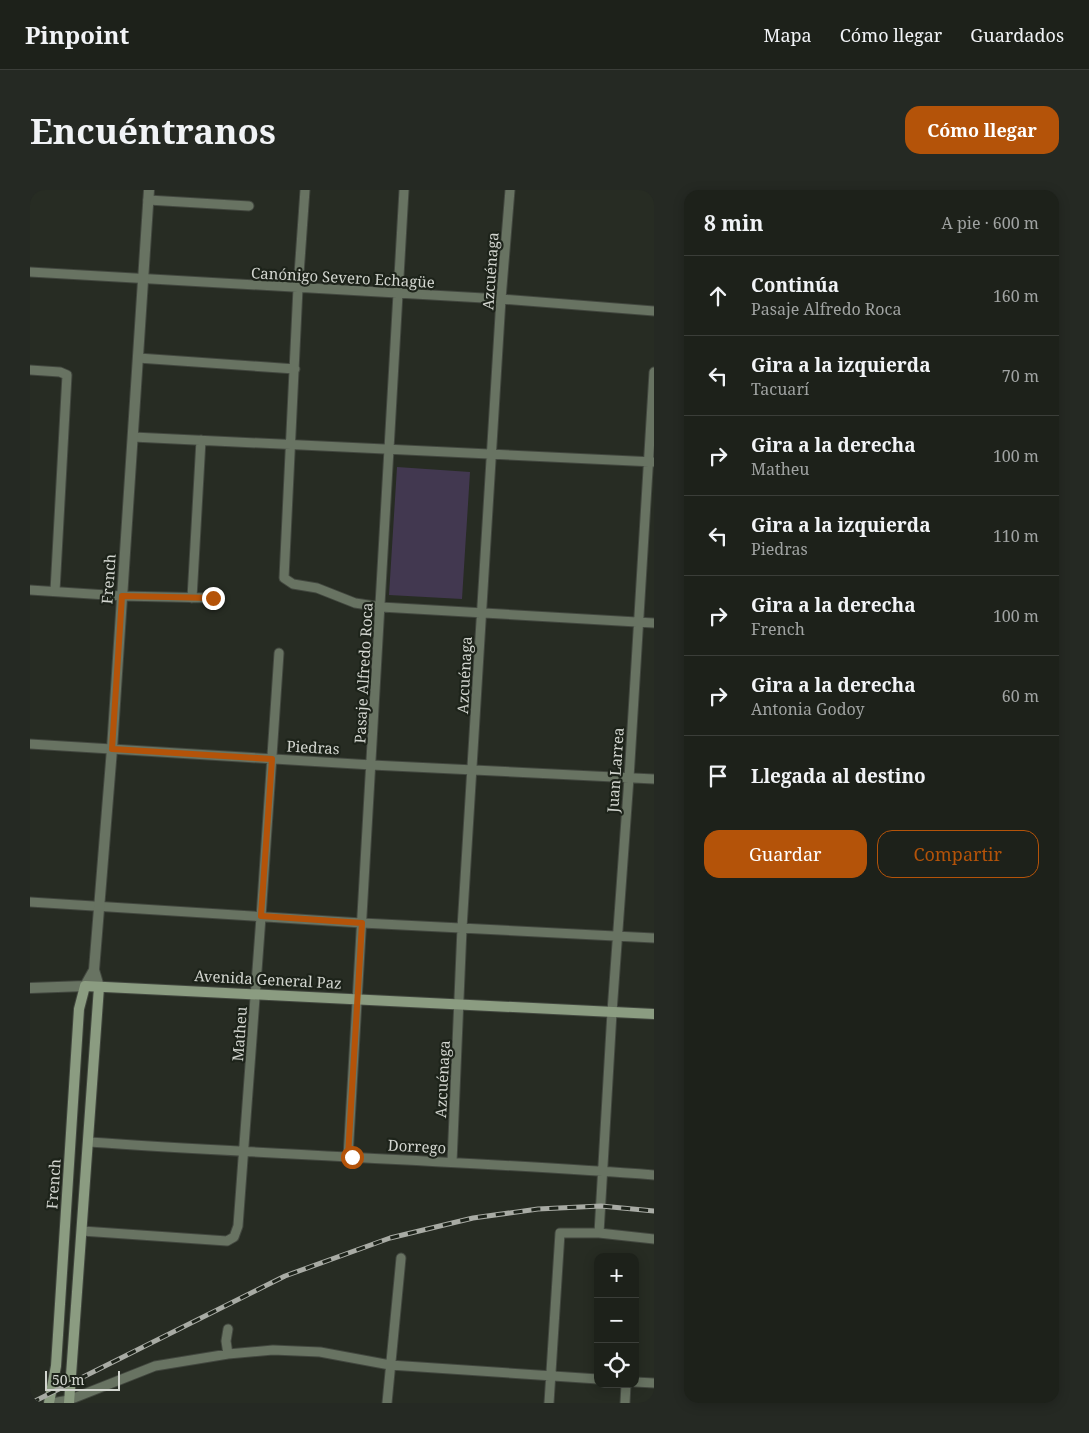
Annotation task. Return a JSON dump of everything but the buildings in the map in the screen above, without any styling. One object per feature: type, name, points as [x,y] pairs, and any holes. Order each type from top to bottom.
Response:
[{"type":"main road","name":"Avenida General Paz","points":[[85,986],[654,1014]]},
{"type":"main road","name":"French","points":[[50,1403],[56,1366],[79,1009],[85,986]]},
{"type":"main road","name":"French","points":[[69,1401],[99,988]]},
{"type":"street","points":[[305,190],[298,288],[284,578],[293,584],[317,588],[354,603],[381,607],[654,624]]},
{"type":"street","name":"Pasaje Alfredo Roca","points":[[348,1156],[404,190]]},
{"type":"street","name":"Azcuénaga","points":[[452,1162],[462,928],[501,299],[510,190]]},
{"type":"street","points":[[149,195],[249,206]]},
{"type":"street","name":"French","points":[[99,988],[94,970],[112,749],[149,195]]},
{"type":"street","name":"Canónigo Severo Echagüe","points":[[30,272],[501,299],[654,311]]},
{"type":"street","points":[[138,358],[294,369]]},
{"type":"street","points":[[30,370],[60,372],[67,376],[54,591]]},
{"type":"street","name":"Juan Larrea","points":[[599,1233],[638,622],[651,462],[654,372]]},
{"type":"street","points":[[133,437],[651,462]]},
{"type":"street","points":[[192,598],[201,440]]},
{"type":"street","points":[[30,590],[122,596],[213,598]]},
{"type":"street","name":"Matheu","points":[[82,1231],[227,1241],[234,1237],[238,1226],[245,1153],[279,653]]},
{"type":"street","name":"Piedras","points":[[30,744],[372,765],[654,778]]},
{"type":"street","points":[[30,902],[362,923],[654,938]]},
{"type":"street","name":"French","points":[[85,986],[94,970]]},
{"type":"street","name":"Avenida General Paz","points":[[30,988],[85,986]]},
{"type":"street","name":"Dorrego","points":[[89,1142],[245,1153],[348,1156],[654,1175]]},
{"type":"street","points":[[549,1403],[560,1233],[599,1233],[654,1239]]},
{"type":"street","points":[[388,1403],[390,1365],[402,1258]]},
{"type":"street","points":[[228,1329],[226,1341],[228,1354]]},
{"type":"street","points":[[50,1403],[69,1401],[155,1366],[228,1354],[273,1350],[320,1352],[390,1365],[551,1374],[594,1379]]},
{"type":"street","points":[[639,1382],[654,1383]]},
{"type":"street","points":[[625,1403],[626,1388]]},
{"type":"shaded area","points":[[397,467],[470,472],[462,599],[389,595]]},
{"type":"railway","points":[[31,1403],[285,1276],[390,1238],[473,1218],[538,1209],[601,1206],[654,1211]]},
{"type":"route","points":[[213,598],[122,596],[112,749],[272,759],[261,916],[362,923],[348,1156],[352,1157]]}]
